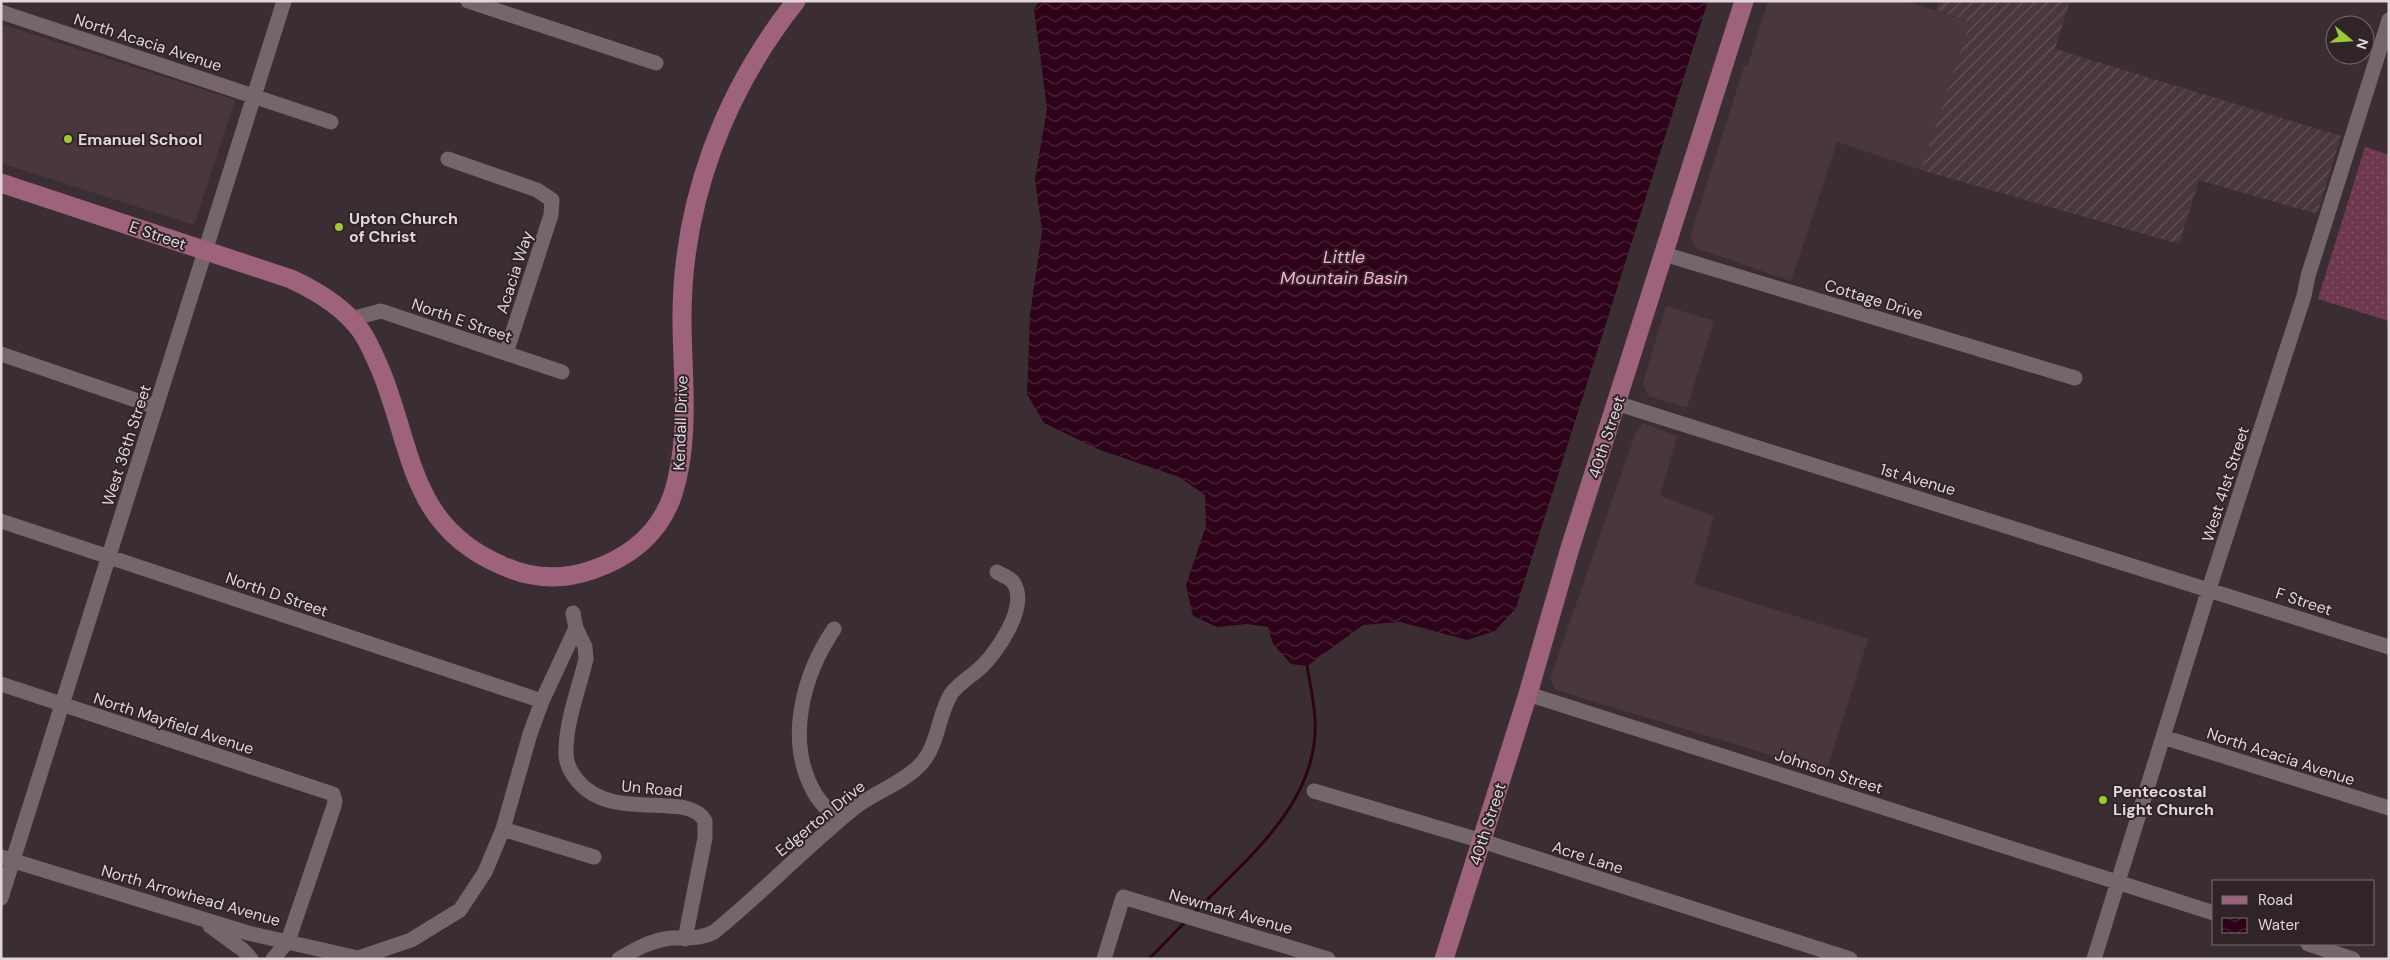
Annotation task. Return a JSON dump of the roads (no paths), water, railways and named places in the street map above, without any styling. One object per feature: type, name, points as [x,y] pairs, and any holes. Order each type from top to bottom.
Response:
[{"type":"main road","name":"Kendall Drive","points":[[313,290],[351,319],[371,348],[420,488],[436,514],[468,548],[492,562],[516,571],[538,577],[557,578],[592,570],[634,550],[658,524],[672,498],[679,475],[683,427],[682,293],[689,230],[699,189],[722,123],[743,79],[771,34],[796,1]]},
{"type":"main road","name":"40th Street","points":[[1444,959],[1528,694],[1570,548],[1744,1]]},
{"type":"main road","name":"E Street","points":[[1,183],[291,279],[313,290]]},
{"type":"street","name":"West 36th Street","points":[[1,898],[7,859],[62,704],[284,1]]},
{"type":"street","points":[[468,1],[656,63]]},
{"type":"street","name":"North Acacia Avenue","points":[[1,12],[331,122]]},
{"type":"street","name":"West 41st Street","points":[[2094,959],[2209,589],[2304,296],[2308,276],[2389,20]]},
{"type":"street","name":"Acacia Way","points":[[448,159],[537,190],[552,200],[551,215],[506,353]]},
{"type":"street","name":"Cottage Drive","points":[[1664,254],[2075,378]]},
{"type":"street","name":"North E Street","points":[[351,319],[381,311],[562,372]]},
{"type":"street","points":[[1,354],[156,406]]},
{"type":"street","name":"1st Avenue","points":[[1616,403],[2209,589]]},
{"type":"street","name":"North D Street","points":[[1,521],[542,701]]},
{"type":"street","name":"Edgerton Drive","points":[[619,959],[653,941],[668,938],[704,937],[714,932],[838,821],[873,795],[898,783],[921,764],[933,745],[943,712],[951,695],[1000,645],[1012,619],[1017,597],[1013,582],[998,572]]},
{"type":"street","name":"F Street","points":[[2209,589],[2389,647]]},
{"type":"street","name":"North Arrowhead Avenue","points":[[7,859],[248,933],[358,958],[411,940],[460,910],[485,872],[503,828],[530,734],[575,621]]},
{"type":"street","name":"Un Road","points":[[575,621],[586,647],[586,659],[566,748],[568,768],[584,788],[610,802],[679,806],[699,812],[705,821],[705,838],[685,939]]},
{"type":"street","points":[[834,629],[821,648],[803,698],[800,735],[801,758],[808,780],[814,793],[838,821]]},
{"type":"street","name":"North Mayfield Avenue","points":[[1,684],[323,790],[335,797],[334,806],[288,941]]},
{"type":"street","name":"Johnson Street","points":[[1528,694],[2119,881]]},
{"type":"street","name":"North Acacia Avenue","points":[[2163,737],[2389,808]]},
{"type":"street","name":"Acre Lane","points":[[1314,791],[1482,842],[1850,959]]},
{"type":"street","points":[[503,828],[594,857]]},
{"type":"street","points":[[2119,881],[2212,912]]},
{"type":"street","name":"Newmark Avenue","points":[[1104,959],[1123,897],[1328,959]]},
{"type":"street","points":[[198,918],[243,950],[251,959]]},
{"type":"street","points":[[273,959],[288,941]]},
{"type":"street","points":[[2311,945],[2353,959]]},
{"type":"water","name":"Little Mountain Basin","points":[[1039,1],[1708,1],[1516,608],[1495,631],[1467,640],[1400,622],[1363,625],[1307,666],[1291,664],[1273,644],[1268,627],[1247,624],[1217,627],[1193,616],[1186,585],[1206,526],[1205,495],[1179,477],[1100,450],[1044,423],[1027,394],[1030,315],[1042,231],[1035,179],[1047,109],[1034,9]]},
{"type":"waterway","points":[[1193,914],[1256,851],[1275,828],[1292,803],[1305,777],[1313,749],[1315,719],[1307,666]]},
{"type":"waterway","points":[[1149,959],[1187,920]]},
{"type":"place","name":"Emanuel School","points":[[68,139]]},
{"type":"place","name":"Upton Church of Christ","points":[[339,227]]},
{"type":"place","name":"Pentecostal Light Church","points":[[2103,800]]}]
